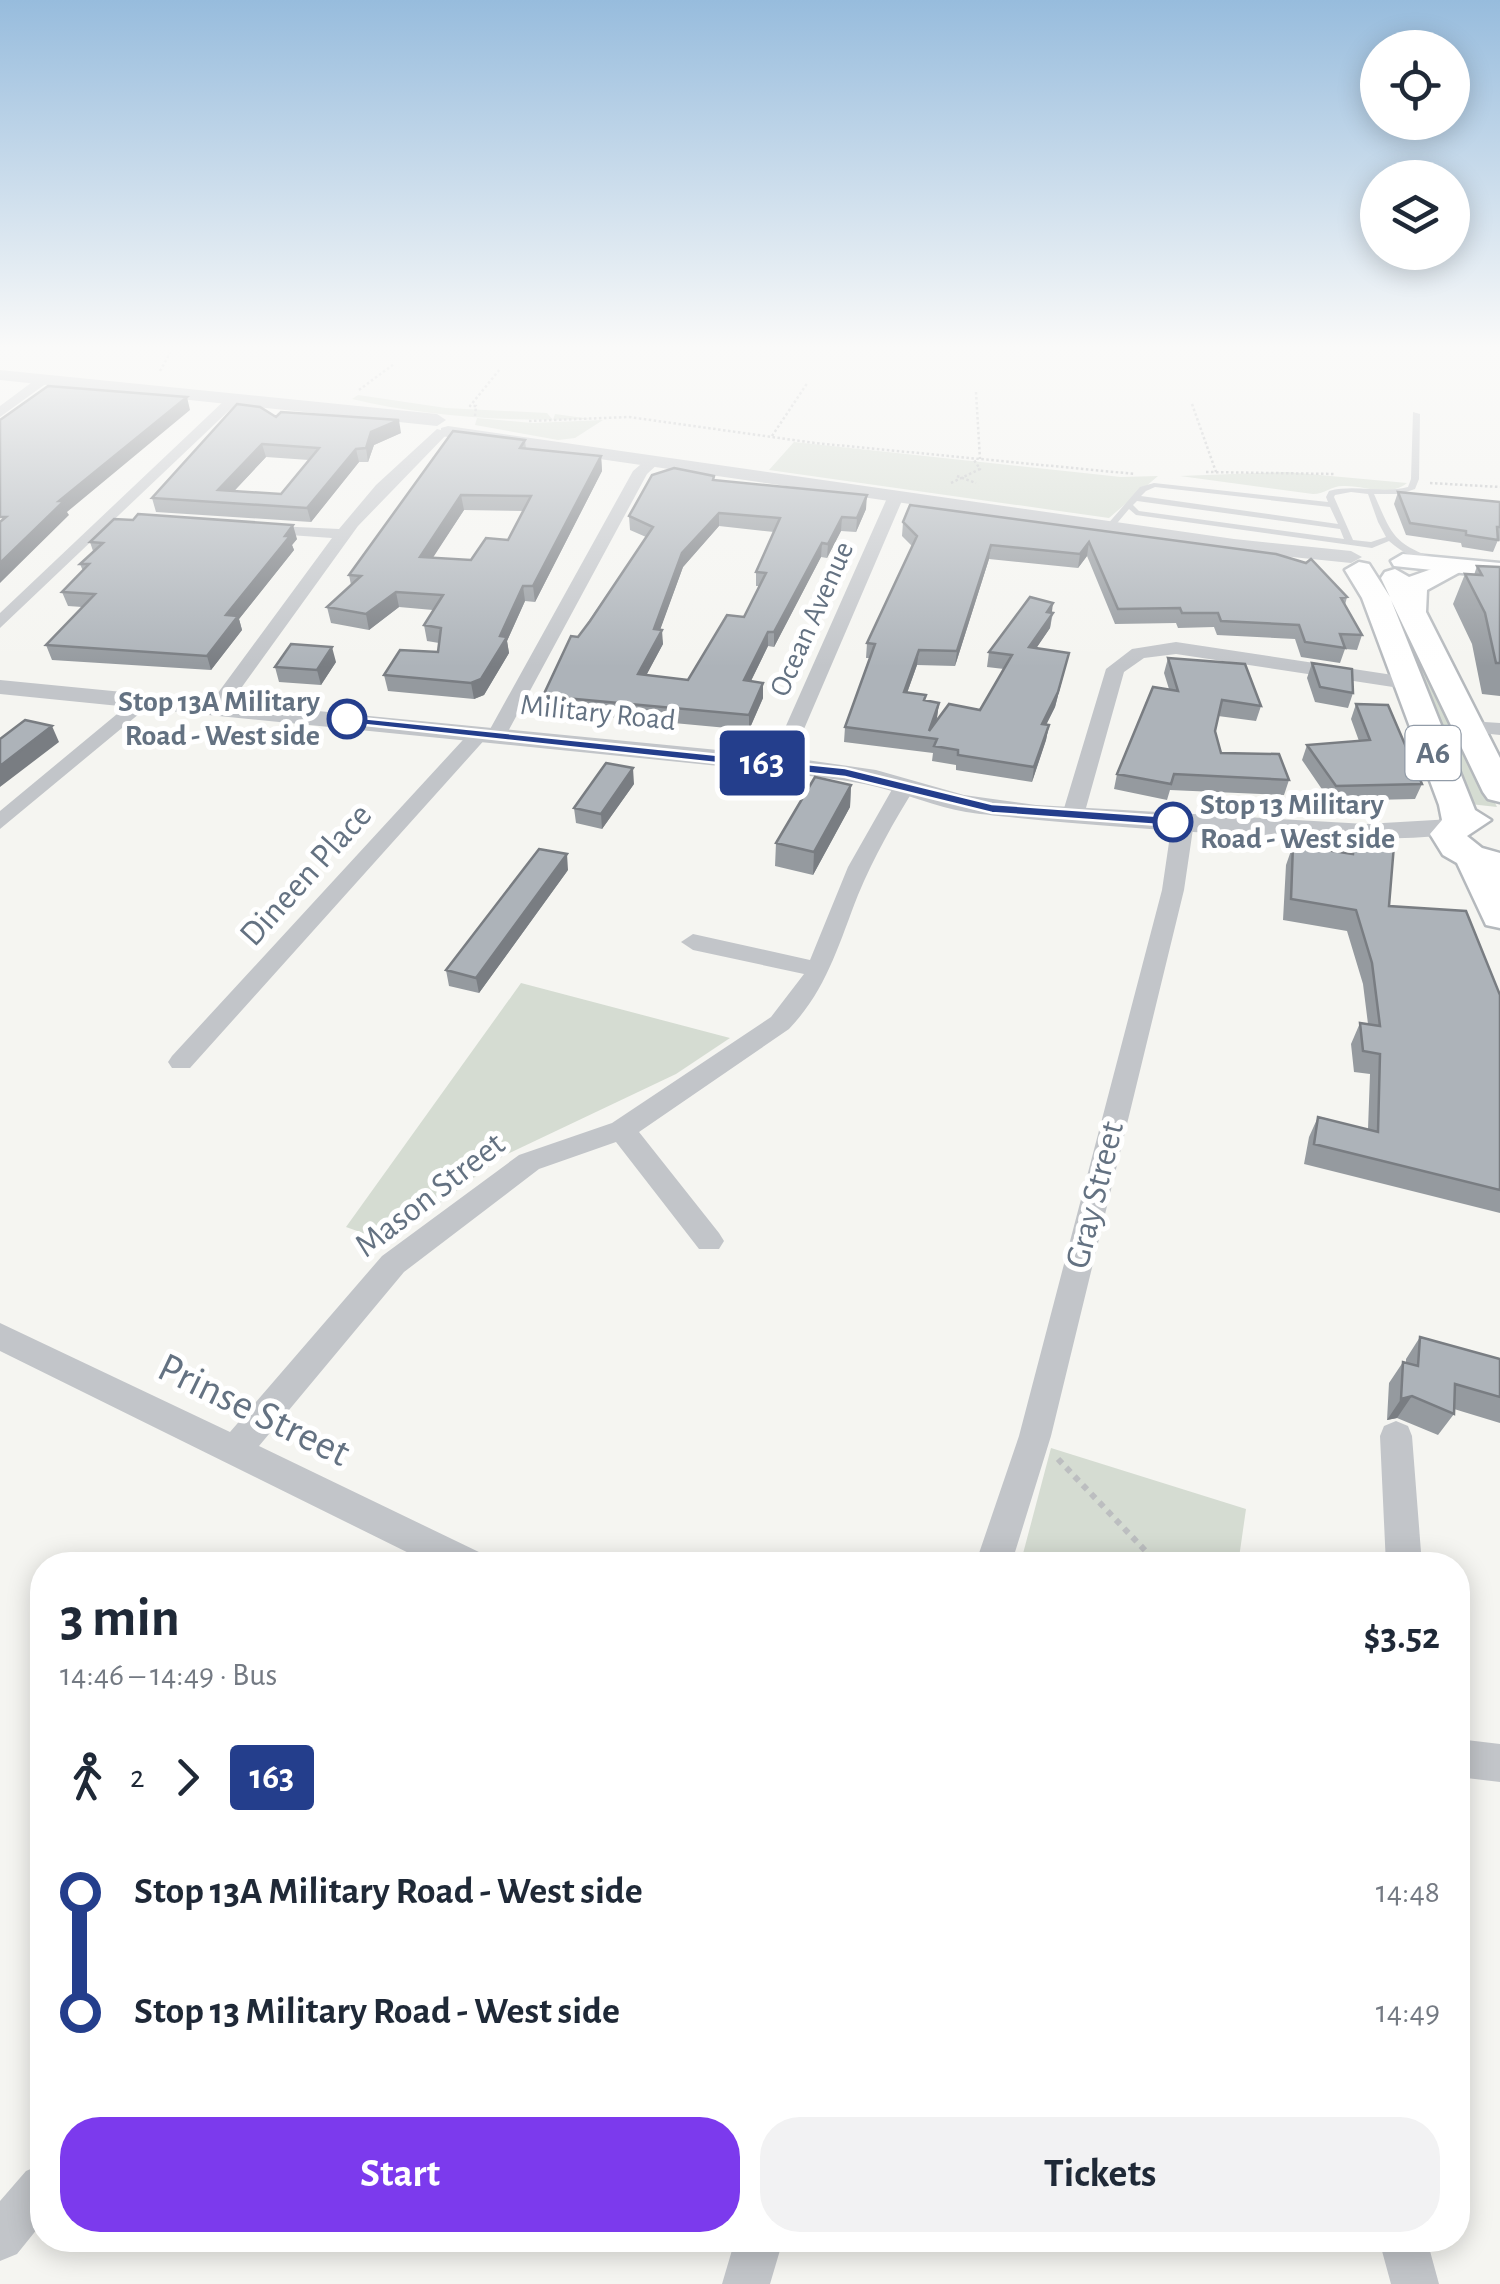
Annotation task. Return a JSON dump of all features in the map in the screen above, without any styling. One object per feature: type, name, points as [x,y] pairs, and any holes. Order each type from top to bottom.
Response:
[{"type":"main road","points":[[1353,559],[1500,573]]},
{"type":"main road","name":"A6","points":[[1353,559],[1376,598],[1406,683],[1457,805],[1468,844],[1500,916]]},
{"type":"main road","name":"A6","points":[[1398,562],[1412,612],[1485,728],[1500,792]]},
{"type":"main road","points":[[1412,612],[1413,586],[1450,569]]},
{"type":"main road","name":"A6","points":[[1468,844],[1500,822]]},
{"type":"street","points":[[0,623],[177,454]]},
{"type":"street","points":[[219,705],[347,534],[414,454]]},
{"type":"street","points":[[616,454],[896,496],[1128,514],[1234,545],[1353,559]]},
{"type":"street","name":"Dineen Place","points":[[182,1062],[488,734],[642,471],[652,462]]},
{"type":"street","name":"Ocean Avenue","points":[[779,764],[896,496]]},
{"type":"street","points":[[110,517],[129,518]]},
{"type":"street","points":[[248,527],[347,534]]},
{"type":"street","points":[[1073,815],[1116,669],[1139,654],[1176,648],[1406,683]]},
{"type":"street","name":"Military Road","points":[[0,687],[219,705],[779,764],[905,786],[992,808],[1366,832],[1468,844]]},
{"type":"street","points":[[0,822],[146,698]]},
{"type":"street","name":"Mason Street","points":[[234,1451],[393,1264],[530,1162],[622,1130],[780,1023],[802,1003],[820,970],[848,892],[905,786]]},
{"type":"street","name":"Gray Street","points":[[997,1552],[1035,1436],[1172,890],[1183,822]]},
{"type":"street","points":[[693,942],[820,970]]},
{"type":"street","points":[[622,1130],[709,1241]]},
{"type":"street","name":"Prinse Street","points":[[0,1336],[441,1552]]},
{"type":"street","points":[[1396,1436],[1403,1552]]},
{"type":"street","points":[[1470,1759],[1500,1763]]},
{"type":"street","points":[[0,2237],[30,2201]]},
{"type":"street","points":[[746,2284],[755,2252]]},
{"type":"street","points":[[1406,2252],[1414,2284]]},
{"type":"lane","points":[[1128,514],[1353,559],[1330,498],[1339,490],[1372,495],[1410,489],[1415,482],[1415,454]]},
{"type":"lane","points":[[1128,514],[1143,490],[1167,484],[1335,505]]},
{"type":"lane","points":[[1372,495],[1398,562]]},
{"type":"lane","points":[[1128,514],[1343,527]]},
{"type":"lane","points":[[1398,562],[1403,551],[1450,569]]},
{"type":"path","points":[[923,454],[1145,474]]},
{"type":"path","points":[[980,454],[980,460]]},
{"type":"path","points":[[1210,454],[1216,472]]},
{"type":"path","points":[[942,486],[980,469],[972,459]]},
{"type":"path","points":[[1200,472],[1335,474]]},
{"type":"path","points":[[957,476],[976,483]]},
{"type":"path","points":[[1415,482],[1500,487]]},
{"type":"path","points":[[1035,1436],[1147,1552]]},
{"type":"shaded area","points":[[784,454],[902,454],[1121,477],[1158,476],[1109,518],[769,470]]},
{"type":"shaded area","points":[[1287,472],[1407,483],[1392,490],[1343,486],[1313,494],[1180,476]]},
{"type":"shaded area","points":[[1373,582],[1388,583],[1497,807],[1470,804]]},
{"type":"shaded area","points":[[521,983],[730,1038],[676,1074],[503,1156],[388,1242],[346,1227]]},
{"type":"shaded area","points":[[1051,1448],[1246,1509],[1240,1552],[1023,1552]]},
{"type":"building","points":[[0,454],[117,454],[59,501],[64,501],[0,563],[0,522],[6,517],[0,517]]},
{"type":"building","points":[[192,454],[253,454],[218,490],[281,494],[314,454],[352,454],[307,508],[152,498]]},
{"type":"building","points":[[437,454],[601,456],[533,586],[523,586],[500,636],[507,637],[481,679],[471,683],[384,675],[400,650],[438,652],[441,628],[424,625],[443,595],[396,592],[366,614],[327,607],[361,576],[349,575]],"holes":[[[461,495],[531,496],[508,540],[486,538],[471,560],[420,557]]]},
{"type":"building","points":[[674,468],[714,476],[713,480],[867,495],[857,518],[842,517],[828,544],[822,543],[774,632],[768,632],[744,680],[763,683],[749,715],[543,696],[571,636],[578,637],[653,527],[629,516],[652,475]],"holes":[[[719,513],[780,518],[756,572],[766,573],[744,617],[727,615],[688,680],[638,674],[662,630],[654,629],[682,553]]]},
{"type":"building","points":[[1398,492],[1500,502],[1498,540],[1410,523]]},
{"type":"building","points":[[910,505],[1276,554],[1306,563],[1311,559],[1347,597],[1341,598],[1362,635],[1340,634],[1345,648],[1305,642],[1299,625],[1221,621],[1218,613],[1182,613],[1180,608],[1118,609],[1089,542],[1080,554],[991,545],[957,651],[919,650],[904,692],[926,695],[924,700],[939,703],[929,731],[949,704],[980,710],[1012,655],[989,652],[1030,597],[1053,603],[1047,612],[1053,613],[1029,647],[1069,653],[1058,692],[1042,724],[1049,725],[1034,767],[958,755],[958,750],[934,746],[937,739],[845,727],[875,644],[867,643],[917,536],[903,522]]},
{"type":"building","points":[[138,514],[293,525],[285,536],[290,536],[226,615],[238,616],[207,656],[46,645],[95,594],[62,592],[89,564],[80,564],[103,543],[90,542],[114,519],[133,520]]},
{"type":"building","points":[[1477,566],[1500,567],[1500,663],[1496,663],[1485,613],[1465,574],[1482,575]]},
{"type":"building","points":[[291,644],[332,647],[317,670],[275,667]]},
{"type":"building","points":[[1168,658],[1245,664],[1261,706],[1222,700],[1215,731],[1221,753],[1279,754],[1289,780],[1174,774],[1171,784],[1117,774],[1153,687],[1178,691]]},
{"type":"building","points":[[1312,663],[1352,669],[1353,693],[1320,687]]},
{"type":"building","points":[[1356,704],[1388,705],[1422,784],[1336,786],[1307,745],[1370,740]]},
{"type":"building","points":[[25,720],[52,726],[0,766],[0,739]]},
{"type":"building","points":[[606,763],[633,768],[601,814],[574,808]]},
{"type":"building","points":[[815,777],[851,785],[814,852],[776,843]]},
{"type":"building","points":[[1355,838],[1394,845],[1389,906],[1466,911],[1500,995],[1500,1190],[1314,1144],[1318,1117],[1378,1132],[1380,1054],[1363,1051],[1360,1023],[1380,1026],[1372,963],[1356,910],[1291,899],[1293,845],[1353,854]]},
{"type":"building","points":[[539,849],[567,854],[476,978],[446,970]]},
{"type":"building","points":[[1420,1337],[1500,1359],[1500,1397],[1455,1384],[1454,1414],[1412,1396],[1401,1399],[1403,1362],[1418,1366]]},
{"type":"bus line","name":"163","points":[[347,719],[779,764],[876,778],[992,808],[1173,822]]},
{"type":"place","name":"Stop 13A Military Road - West side","points":[[347,719]]},
{"type":"place","name":"Stop 13 Military Road - West side","points":[[1173,822]]}]
